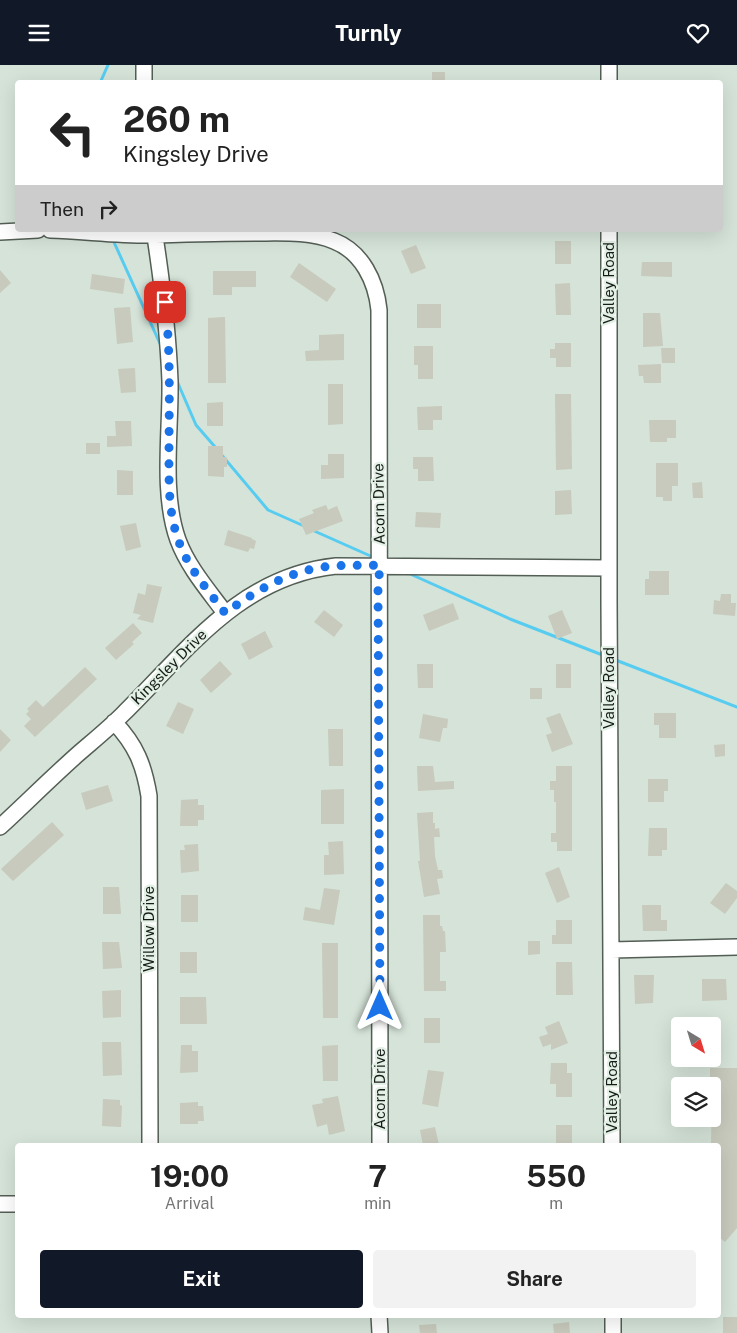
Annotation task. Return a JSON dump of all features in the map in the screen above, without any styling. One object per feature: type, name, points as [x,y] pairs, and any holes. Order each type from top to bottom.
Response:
[{"type":"street","points":[[144,65],[144,80]]},
{"type":"street","points":[[609,65],[609,80]]},
{"type":"street","points":[[0,232],[15,231]]},
{"type":"street","name":"Acorn Drive","points":[[120,232],[305,235],[334,241],[346,247],[362,263],[376,289],[379,310],[380,1143]]},
{"type":"street","name":"Valley Road","points":[[609,232],[612,1143]]},
{"type":"street","points":[[155,233],[167,316],[170,384],[169,498],[174,529],[189,563],[225,613]]},
{"type":"street","name":"Kingsley Drive","points":[[0,827],[114,722],[199,636],[225,613],[261,589],[278,581],[304,571],[336,566],[609,567]]},
{"type":"street","name":"Willow Drive","points":[[114,722],[124,732],[138,754],[147,781],[149,796],[150,1143]]},
{"type":"street","points":[[610,950],[737,947]]},
{"type":"street","points":[[0,1205],[15,1204]]},
{"type":"street","points":[[379,1318],[380,1333]]},
{"type":"street","points":[[613,1318],[613,1333]]},
{"type":"building","points":[[432,72],[445,72],[445,80],[432,80]]},
{"type":"building","points":[[555,241],[571,241],[571,264],[555,264]]},
{"type":"building","points":[[416,245],[426,268],[411,274],[401,251]]},
{"type":"building","points":[[642,262],[672,262],[672,277],[641,276]]},
{"type":"building","points":[[299,263],[336,289],[327,302],[290,277]]},
{"type":"building","points":[[0,270],[11,283],[0,293]]},
{"type":"building","points":[[213,271],[256,271],[256,287],[232,287],[232,295],[213,295]]},
{"type":"building","points":[[92,274],[125,279],[123,294],[90,289]]},
{"type":"building","points":[[570,283],[571,315],[556,315],[555,284]]},
{"type":"building","points":[[417,304],[441,304],[441,328],[417,328]]},
{"type":"building","points":[[130,307],[133,342],[117,344],[114,308]]},
{"type":"building","points":[[643,313],[660,313],[663,346],[643,347]]},
{"type":"building","points":[[225,317],[226,383],[208,383],[208,318]]},
{"type":"building","points":[[344,334],[344,360],[306,361],[305,351],[319,350],[319,335]]},
{"type":"building","points":[[555,343],[571,343],[571,367],[556,367],[556,358],[550,358],[550,349],[555,349]]},
{"type":"building","points":[[414,346],[433,346],[433,379],[418,379],[418,365],[414,365]]},
{"type":"building","points":[[661,348],[675,348],[675,363],[662,363]]},
{"type":"building","points":[[661,364],[661,383],[644,383],[643,376],[639,376],[638,365]]},
{"type":"building","points":[[135,368],[136,392],[121,393],[118,369]]},
{"type":"building","points":[[328,384],[343,384],[343,424],[328,425]]},
{"type":"building","points":[[555,394],[571,394],[572,469],[556,470]]},
{"type":"building","points":[[223,402],[223,426],[207,426],[207,403]]},
{"type":"building","points":[[442,406],[442,420],[433,420],[433,430],[418,430],[417,407]]},
{"type":"building","points":[[649,420],[676,420],[676,438],[667,438],[667,442],[650,442]]},
{"type":"building","points":[[115,421],[131,421],[132,446],[107,447],[107,436],[116,436]]},
{"type":"building","points":[[86,443],[100,443],[100,454],[86,454]]},
{"type":"building","points":[[208,446],[223,446],[223,457],[227,457],[224,477],[208,476]]},
{"type":"building","points":[[328,454],[344,454],[344,478],[321,479],[321,465],[328,465]]},
{"type":"building","points":[[413,457],[433,457],[434,481],[418,481],[418,469],[413,469]]},
{"type":"building","points":[[656,463],[678,463],[678,486],[672,486],[672,501],[663,501],[663,497],[656,497]]},
{"type":"building","points":[[117,470],[133,471],[133,495],[117,495]]},
{"type":"building","points":[[702,482],[703,498],[693,498],[692,483]]},
{"type":"building","points":[[571,490],[572,514],[555,515],[555,491]]},
{"type":"building","points":[[326,505],[328,510],[337,506],[343,521],[306,535],[299,519],[314,513],[312,510]]},
{"type":"building","points":[[416,512],[441,513],[440,528],[415,527]]},
{"type":"building","points":[[136,523],[141,547],[126,551],[120,526]]},
{"type":"building","points":[[228,530],[252,538],[256,541],[254,549],[250,548],[248,552],[224,545]]},
{"type":"building","points":[[649,571],[669,571],[669,595],[645,595],[645,579],[649,579]]},
{"type":"building","points":[[147,584],[162,587],[153,623],[137,619],[141,615],[133,613],[138,593],[145,595]]},
{"type":"building","points":[[721,594],[731,594],[731,603],[736,603],[735,616],[713,614],[714,600],[720,601]]},
{"type":"building","points":[[453,603],[459,619],[429,631],[423,615]]},
{"type":"building","points":[[324,610],[343,625],[334,637],[314,622]]},
{"type":"building","points":[[562,610],[572,633],[557,639],[548,616]]},
{"type":"building","points":[[133,623],[142,633],[132,642],[134,644],[116,660],[105,648]]},
{"type":"building","points":[[265,631],[273,647],[249,660],[241,644]]},
{"type":"building","points":[[220,661],[232,674],[211,693],[200,680]]},
{"type":"building","points":[[417,664],[433,664],[433,688],[418,688]]},
{"type":"building","points":[[556,664],[571,664],[571,688],[556,688]]},
{"type":"building","points":[[85,667],[97,679],[35,737],[24,726],[31,719],[26,714],[29,711],[27,709],[36,700],[43,707]]},
{"type":"building","points":[[530,688],[542,688],[542,699],[530,699]]},
{"type":"building","points":[[178,702],[194,709],[183,734],[166,726]]},
{"type":"building","points":[[560,713],[573,744],[552,752],[546,735],[552,733],[546,718]]},
{"type":"building","points":[[654,713],[676,713],[676,738],[659,738],[659,725],[654,725]]},
{"type":"building","points":[[423,714],[448,719],[447,728],[443,728],[440,742],[419,738]]},
{"type":"building","points":[[0,729],[11,740],[0,752]]},
{"type":"building","points":[[328,729],[343,729],[343,766],[329,766]]},
{"type":"building","points":[[725,744],[725,756],[715,757],[714,745]]},
{"type":"building","points":[[417,766],[433,766],[435,782],[454,781],[454,789],[418,791]]},
{"type":"building","points":[[556,766],[572,766],[572,851],[557,851],[557,842],[551,842],[551,833],[556,833],[556,802],[554,802],[554,790],[550,790],[550,781],[556,781]]},
{"type":"building","points":[[648,779],[668,779],[668,791],[664,791],[664,802],[648,802]]},
{"type":"building","points":[[108,785],[113,801],[86,810],[81,793]]},
{"type":"building","points":[[344,789],[344,824],[321,824],[321,790]]},
{"type":"building","points":[[198,799],[198,805],[204,805],[204,820],[198,820],[198,826],[180,826],[181,800]]},
{"type":"building","points":[[433,812],[433,823],[435,823],[435,829],[439,828],[440,837],[434,837],[435,856],[438,870],[442,870],[443,878],[437,879],[440,894],[424,897],[418,861],[420,861],[417,813]]},
{"type":"building","points":[[52,822],[64,835],[13,881],[1,869]]},
{"type":"building","points":[[649,828],[667,828],[667,850],[662,850],[662,856],[648,856]]},
{"type":"building","points":[[343,841],[344,874],[324,875],[324,855],[329,855],[328,842]]},
{"type":"building","points":[[198,844],[199,871],[181,873],[180,850],[185,850],[184,845]]},
{"type":"building","points":[[559,867],[570,897],[557,903],[545,873]]},
{"type":"building","points":[[726,883],[737,891],[737,898],[725,914],[710,903]]},
{"type":"building","points":[[103,887],[119,887],[121,914],[103,914]]},
{"type":"building","points":[[324,888],[340,890],[334,925],[303,920],[305,907],[320,910]]},
{"type":"building","points":[[181,895],[198,895],[198,922],[181,922]]},
{"type":"building","points":[[642,905],[661,905],[661,920],[667,920],[667,931],[643,931]]},
{"type":"building","points":[[423,915],[440,915],[440,926],[445,931],[446,952],[440,952],[440,981],[446,981],[446,991],[424,991]]},
{"type":"building","points":[[556,920],[572,920],[572,944],[552,944],[552,935],[556,935]]},
{"type":"building","points":[[528,941],[540,941],[540,954],[528,955]]},
{"type":"building","points":[[102,942],[119,942],[122,968],[103,969]]},
{"type":"building","points":[[322,943],[338,943],[338,1018],[323,1018]]},
{"type":"building","points":[[180,952],[197,952],[197,973],[180,973]]},
{"type":"building","points":[[556,962],[572,962],[573,995],[556,995]]},
{"type":"building","points":[[634,975],[654,975],[653,1003],[635,1004]]},
{"type":"building","points":[[702,979],[726,979],[727,1000],[702,1001]]},
{"type":"building","points":[[121,990],[121,1017],[103,1018],[102,991]]},
{"type":"building","points":[[180,997],[206,997],[207,1024],[180,1024]]},
{"type":"building","points":[[424,1018],[440,1018],[440,1043],[424,1043]]},
{"type":"building","points":[[559,1021],[568,1043],[551,1050],[551,1044],[543,1047],[539,1037],[548,1034],[545,1027]]},
{"type":"building","points":[[102,1042],[121,1042],[122,1075],[103,1076]]},
{"type":"building","points":[[181,1045],[192,1045],[192,1051],[198,1051],[198,1072],[180,1073]]},
{"type":"building","points":[[338,1045],[338,1081],[323,1081],[322,1046]]},
{"type":"building","points":[[551,1063],[567,1063],[567,1073],[572,1073],[572,1097],[556,1097],[556,1084],[550,1084]]},
{"type":"building","points":[[710,1068],[737,1068],[737,1228],[725,1242],[721,1239],[721,1143],[711,1143],[711,1127],[721,1127],[721,1077],[710,1077]]},
{"type":"building","points":[[428,1070],[444,1072],[438,1107],[422,1104]]},
{"type":"building","points":[[338,1096],[345,1131],[329,1135],[327,1124],[317,1127],[312,1105],[323,1103],[322,1099]]},
{"type":"building","points":[[103,1099],[120,1100],[120,1105],[122,1106],[121,1127],[102,1126]]},
{"type":"building","points":[[198,1102],[198,1106],[203,1106],[204,1121],[198,1121],[198,1124],[180,1124],[180,1103]]},
{"type":"building","points":[[556,1125],[572,1125],[572,1143],[556,1143]]},
{"type":"building","points":[[435,1127],[439,1143],[423,1143],[420,1130]]},
{"type":"building","points":[[723,1317],[737,1317],[737,1333],[723,1333]]},
{"type":"building","points":[[569,1322],[570,1333],[554,1333],[553,1324]]},
{"type":"building","points":[[436,1324],[437,1333],[420,1333],[419,1325]]},
{"type":"waterway","points":[[101,80],[108,65]]},
{"type":"waterway","points":[[113,240],[162,348]]},
{"type":"waterway","points":[[177,381],[196,425],[216,448]]},
{"type":"waterway","points":[[220,453],[268,510],[304,526]]},
{"type":"waterway","points":[[312,530],[375,558]]},
{"type":"waterway","points":[[408,573],[510,619],[605,656]]},
{"type":"waterway","points":[[613,659],[737,707]]},
{"type":"route","points":[[165,302],[170,384],[169,498],[174,529],[189,563],[225,613],[261,589],[304,571],[336,566],[380,565],[378,589],[380,1006]]}]
